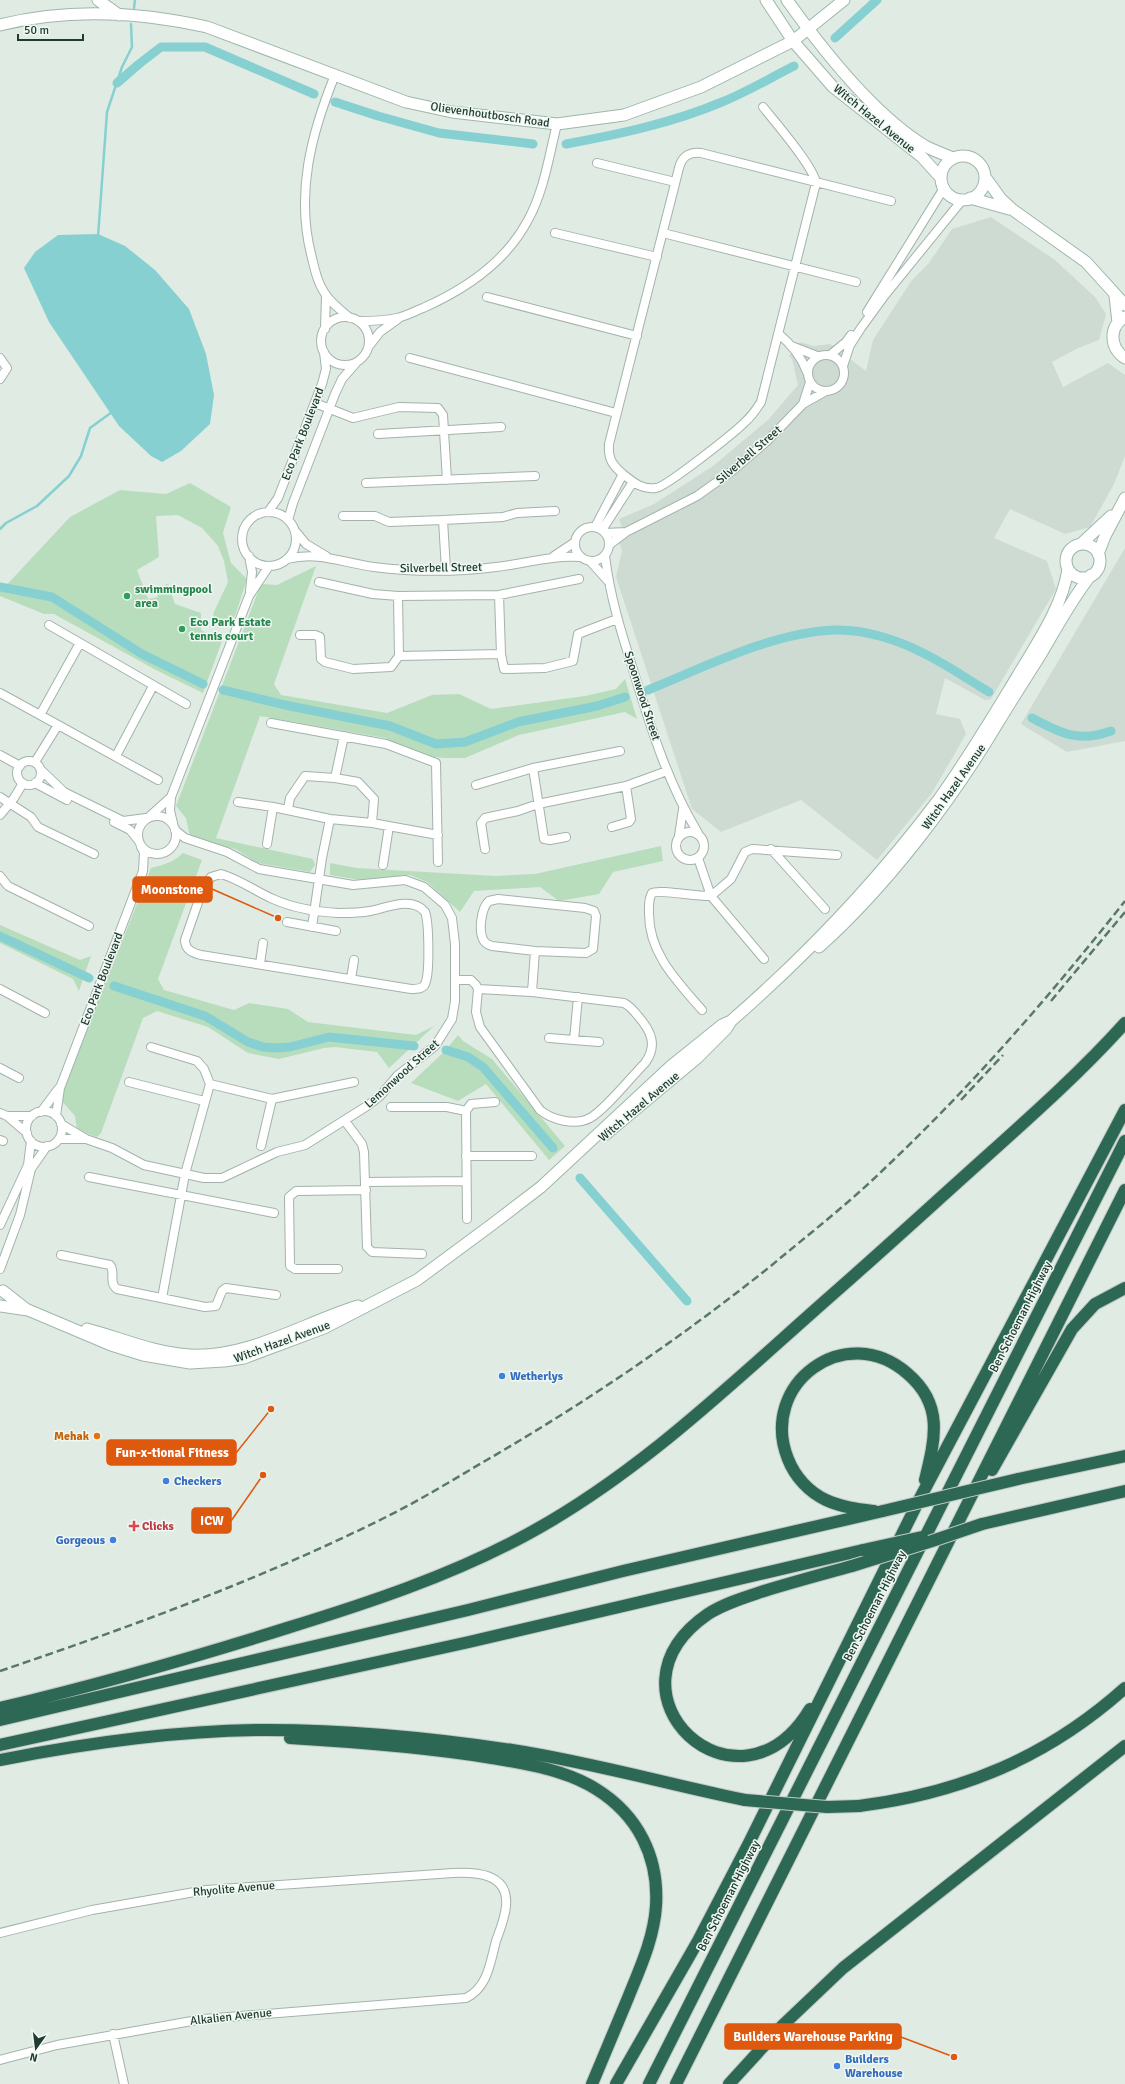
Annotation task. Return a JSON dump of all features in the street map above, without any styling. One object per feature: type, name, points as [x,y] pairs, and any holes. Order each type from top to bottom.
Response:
[{"type":"highway","points":[[0,1708],[126,1676],[332,1614],[434,1578],[524,1536],[565,1513],[600,1491],[629,1470],[684,1425],[1025,1122],[1125,1023]]},
{"type":"highway","points":[[616,2084],[702,1934],[812,1717],[842,1653],[919,1500],[1125,1110]]},
{"type":"highway","name":"Ben Schoeman Highway","points":[[649,2084],[1125,1141]]},
{"type":"highway","points":[[676,2084],[1125,1190]]},
{"type":"highway","points":[[942,1554],[1072,1330],[1095,1304],[1125,1288]]},
{"type":"highway","points":[[881,1512],[836,1504],[813,1493],[792,1468],[786,1454],[782,1429],[784,1411],[790,1394],[814,1366],[835,1356],[861,1353],[883,1358],[902,1369],[913,1378],[926,1396],[934,1417],[934,1437],[919,1500]]},
{"type":"highway","points":[[1052,1471],[1125,1449]]},
{"type":"highway","points":[[0,1720],[468,1610],[623,1571],[1052,1471],[1125,1456]]},
{"type":"highway","points":[[0,1745],[469,1642],[863,1550],[1125,1491]]},
{"type":"highway","points":[[842,1653],[808,1712],[796,1727],[784,1739],[769,1749],[758,1753],[745,1757],[732,1756],[715,1752],[698,1744],[680,1728],[670,1708],[666,1682],[669,1661],[680,1641],[699,1621],[710,1613],[743,1598],[852,1566],[982,1524]]},
{"type":"highway","points":[[0,1760],[95,1744],[207,1733],[265,1730],[326,1731],[452,1742],[512,1750],[571,1761],[745,1800],[827,1807],[859,1806],[919,1796],[961,1784],[999,1770],[1037,1752],[1069,1732],[1098,1712],[1125,1688]]},
{"type":"highway","points":[[207,1733],[325,1740],[427,1749],[513,1762],[539,1767],[580,1781],[596,1789],[624,1811],[635,1823],[650,1852],[656,1886],[656,1906],[653,1927],[640,1967],[592,2084]]},
{"type":"highway","points":[[729,2084],[783,2025],[844,1968],[1125,1746]]},
{"type":"street","points":[[98,0],[119,15]]},
{"type":"street","name":"Witch Hazel Avenue","points":[[766,0],[793,41],[843,97],[922,157],[943,183]]},
{"type":"street","name":"Witch Hazel Avenue","points":[[787,0],[809,30],[852,81],[904,131],[927,147],[953,158]]},
{"type":"street","name":"Olievenhoutbosch Road","points":[[0,25],[62,15],[119,15],[173,20],[207,27],[406,102],[452,112],[557,124],[624,115],[667,101],[701,87],[793,41],[809,30],[844,0]]},
{"type":"street","points":[[335,75],[321,110],[306,175],[304,211],[309,248],[316,277],[326,295],[367,332],[369,346]]},
{"type":"street","points":[[763,107],[791,142],[814,175],[816,183],[761,402],[755,412],[743,425],[666,485],[650,489],[633,482],[622,474],[610,460],[609,454],[616,413],[657,258],[680,162],[684,157],[695,152],[816,183],[891,201]]},
{"type":"street","points":[[325,329],[336,319],[378,321],[398,318],[439,301],[486,271],[510,249],[528,220],[539,196],[557,124]]},
{"type":"street","points":[[830,355],[849,338],[880,292],[943,183],[944,166],[953,158],[962,156],[975,159],[984,169],[985,177],[981,190],[967,199],[885,296],[850,345],[843,366]]},
{"type":"street","points":[[597,162],[675,182]]},
{"type":"street","points":[[985,177],[1001,199],[1013,210],[1086,262],[1115,296],[1125,305]]},
{"type":"street","points":[[943,183],[950,195],[996,204],[1013,210]]},
{"type":"street","points":[[663,233],[856,282]]},
{"type":"street","points":[[555,234],[657,258]]},
{"type":"street","points":[[326,295],[325,329],[322,344],[324,352],[330,359],[338,364],[347,365],[356,363],[362,359],[369,346],[380,332],[398,318]]},
{"type":"street","points":[[1115,296],[1122,320],[1112,335],[1113,342],[1116,350],[1125,358]]},
{"type":"street","points":[[487,297],[637,336]]},
{"type":"street","points":[[779,334],[794,347],[803,361],[810,382],[818,390],[826,391],[836,388],[840,384],[844,372],[840,361],[830,355],[817,356],[794,347]]},
{"type":"street","name":"Eco Park Boulevard","points":[[268,512],[278,498],[315,403],[326,369],[324,352]]},
{"type":"street","points":[[807,372],[812,360],[817,356]]},
{"type":"street","points":[[0,358],[7,368],[0,379]]},
{"type":"street","points":[[410,358],[616,413]]},
{"type":"street","name":"Eco Park Boulevard","points":[[288,520],[292,503],[329,408],[342,379],[356,363]]},
{"type":"street","name":"Silverbell Street","points":[[803,404],[810,382]]},
{"type":"street","name":"Silverbell Street","points":[[609,545],[626,532],[698,496],[732,471],[766,442],[803,404],[826,391]]},
{"type":"street","points":[[315,403],[353,418],[399,407],[438,408],[443,415],[447,480]]},
{"type":"street","points":[[378,434],[501,427]]},
{"type":"street","points":[[601,530],[622,474]]},
{"type":"street","points":[[366,483],[535,476]]},
{"type":"street","points":[[601,530],[633,482]]},
{"type":"street","points":[[1123,500],[1100,546],[1098,554],[1099,565],[1091,575],[1086,577],[1076,576],[1068,569],[1068,553],[1071,549],[1081,544],[1100,528],[1123,500]]},
{"type":"street","points":[[343,516],[376,516],[389,522],[503,517],[517,513],[555,511]]},
{"type":"street","points":[[174,827],[162,816],[123,821],[64,792],[41,770],[35,762],[27,761],[20,766],[18,773],[23,782],[31,784],[35,783],[130,830],[140,844],[153,854],[161,854],[172,847],[175,842],[174,827],[170,810],[171,797],[249,596],[252,577],[249,556],[243,541],[247,524],[252,518],[268,512],[282,516],[288,520],[295,530],[295,546],[287,560],[279,564],[269,566],[255,562],[249,556]]},
{"type":"street","points":[[443,520],[446,570]]},
{"type":"street","points":[[590,562],[596,561],[605,556],[609,545],[609,540],[601,530],[582,529],[575,542],[575,550],[580,557],[590,562],[608,581]]},
{"type":"street","name":"Silverbell Street","points":[[295,530],[306,544],[328,557]]},
{"type":"street","name":"Silverbell Street","points":[[601,530],[626,532]]},
{"type":"street","name":"Silverbell Street","points":[[554,557],[575,542]]},
{"type":"street","points":[[1081,544],[1091,546],[1098,554]]},
{"type":"street","name":"Silverbell Street","points":[[287,560],[300,556],[328,557],[373,567],[408,570],[446,570],[496,567],[554,557],[580,557]]},
{"type":"street","name":"Spoonwood Street","points":[[605,556],[608,581],[617,619],[667,771],[683,808],[698,833]]},
{"type":"street","points":[[249,596],[269,566]]},
{"type":"street","name":"Witch Hazel Avenue","points":[[0,1306],[28,1310],[65,1324],[113,1336],[154,1350],[190,1355],[214,1354],[233,1352],[253,1346],[344,1310],[380,1299],[417,1280],[438,1266],[541,1186],[666,1070],[722,1025],[731,1021],[786,973],[859,896],[938,799],[994,714],[1062,597],[1068,569]]},
{"type":"street","name":"Witch Hazel Avenue","points":[[786,973],[797,967],[845,924],[941,810],[1000,720],[1068,606],[1091,575]]},
{"type":"street","points":[[319,582],[373,594],[398,596],[499,595],[579,579]]},
{"type":"street","points":[[499,595],[501,654],[504,669],[545,668],[574,661],[578,634],[617,619]]},
{"type":"street","points":[[300,635],[315,635],[320,637],[323,661],[353,669],[389,668],[393,666],[398,656],[398,596]]},
{"type":"street","points":[[49,625],[186,704]]},
{"type":"street","points":[[40,715],[80,643]]},
{"type":"street","points":[[398,656],[501,654]]},
{"type":"street","points":[[116,756],[153,686]]},
{"type":"street","points":[[0,694],[158,780]]},
{"type":"street","points":[[271,723],[386,744],[436,764],[438,862]]},
{"type":"street","points":[[35,762],[58,725]]},
{"type":"street","points":[[336,778],[344,736]]},
{"type":"street","points":[[476,785],[533,768],[620,751]]},
{"type":"street","points":[[0,754],[20,766]]},
{"type":"street","points":[[533,768],[544,839],[550,840],[566,837]]},
{"type":"street","points":[[35,783],[40,778],[41,770]]},
{"type":"street","points":[[484,849],[481,823],[483,819],[518,812],[538,804],[626,786],[667,771]]},
{"type":"street","points":[[288,809],[290,798],[305,776],[336,778],[358,782],[374,799],[372,823]]},
{"type":"street","points":[[0,814],[10,803],[23,782]]},
{"type":"street","points":[[612,827],[628,822],[631,819],[626,786]]},
{"type":"street","points":[[0,796],[31,817],[40,828],[94,854]]},
{"type":"street","points":[[140,844],[138,828],[148,817],[160,809],[171,797]]},
{"type":"street","points":[[238,802],[288,809],[330,819],[372,823],[438,835]]},
{"type":"street","points":[[267,844],[273,807]]},
{"type":"street","points":[[679,836],[690,831],[698,833],[703,837],[705,848],[698,858],[689,860],[679,855],[676,845],[679,836],[683,808]]},
{"type":"street","points":[[312,926],[330,819]]},
{"type":"street","points":[[383,865],[389,826]]},
{"type":"street","name":"Lemonwood Street","points":[[61,1124],[86,1139],[112,1148],[144,1165],[211,1179],[227,1177],[277,1152],[305,1145],[376,1100],[396,1076],[440,1040],[454,1011],[455,980],[452,918],[445,905],[424,887],[405,880],[361,885],[319,880],[259,869],[226,852],[201,845],[185,838],[174,827]]},
{"type":"street","name":"Eco Park Boulevard","points":[[56,1116],[60,1088],[143,871],[144,852],[140,844]]},
{"type":"street","name":"Lemonwood Street","points":[[172,847],[180,844],[201,845]]},
{"type":"street","points":[[702,1010],[670,972],[656,948],[649,922],[649,902],[652,893],[655,891],[699,897],[711,896],[732,879],[748,850],[771,849],[837,855]]},
{"type":"street","points":[[771,849],[825,909]]},
{"type":"street","name":"Eco Park Boulevard","points":[[143,871],[155,857],[161,854]]},
{"type":"street","points":[[698,858],[711,896],[764,959]]},
{"type":"street","points":[[221,874],[274,899],[314,911],[351,913],[405,904],[419,907],[425,912],[428,936],[427,974],[424,986],[418,989],[260,964],[194,953],[186,946],[185,940],[202,891],[211,877],[221,874]]},
{"type":"street","points":[[0,876],[8,886],[89,926]]},
{"type":"street","points":[[498,899],[586,908],[596,913],[594,946],[590,952],[535,951],[486,944],[482,936],[481,929],[486,903],[498,899]]},
{"type":"street","points":[[287,922],[336,930]]},
{"type":"street","points":[[260,964],[263,943]]},
{"type":"street","points":[[532,992],[535,951]]},
{"type":"street","points":[[351,979],[354,960]]},
{"type":"street","points":[[455,980],[471,980],[478,989],[476,1012],[480,1027],[540,1110],[553,1119],[578,1121],[592,1118],[645,1063],[651,1052],[652,1044],[649,1029],[629,1005],[618,1001],[532,992],[478,989]]},
{"type":"street","points":[[0,990],[45,1013]]},
{"type":"street","points":[[574,1040],[578,997]]},
{"type":"street","points":[[549,1038],[599,1042]]},
{"type":"street","points":[[151,1047],[197,1061],[204,1069],[210,1084],[204,1101],[185,1174],[162,1298]]},
{"type":"street","points":[[0,1068],[19,1078]]},
{"type":"street","points":[[129,1082],[204,1101]]},
{"type":"street","points":[[210,1084],[272,1099],[354,1082]]},
{"type":"street","name":"Eco Park Boulevard","points":[[41,1112],[60,1088]]},
{"type":"street","points":[[261,1146],[272,1099]]},
{"type":"street","points":[[467,1219],[466,1112],[471,1104],[495,1102]]},
{"type":"street","points":[[391,1107],[447,1107],[466,1112]]},
{"type":"street","points":[[0,1269],[20,1215],[31,1169],[47,1146],[59,1139],[61,1134],[61,1124],[56,1116],[49,1112],[41,1112],[32,1116],[4,1115]]},
{"type":"street","points":[[4,1115],[27,1133],[31,1141],[38,1146],[47,1146]]},
{"type":"street","points":[[27,1133],[27,1124],[32,1116]]},
{"type":"street","points":[[345,1121],[363,1147],[366,1186],[366,1243],[368,1249],[378,1253],[422,1254]]},
{"type":"street","name":"Lemonwood Street","points":[[59,1139],[86,1139]]},
{"type":"street","points":[[0,1225],[9,1202],[28,1165],[31,1141]]},
{"type":"street","points":[[466,1156],[532,1156]]},
{"type":"street","points":[[89,1177],[274,1213]]},
{"type":"street","points":[[338,1269],[295,1269],[290,1266],[290,1195],[296,1191],[466,1181]]},
{"type":"street","points":[[61,1255],[110,1265],[113,1268],[112,1283],[114,1288],[162,1298],[212,1307],[216,1306],[222,1291],[226,1288],[276,1295]]},
{"type":"street","points":[[0,1303],[1,1287]]},
{"type":"street","name":"Witch Hazel Avenue","points":[[1,1287],[28,1310]]},
{"type":"street","name":"Rhyolite Avenue","points":[[0,1933],[92,1910],[206,1890],[472,1872],[485,1874],[495,1880],[502,1889],[506,1906],[485,1980],[478,1990],[466,1998]]},
{"type":"street","name":"Alkalien Avenue","points":[[0,2060],[57,2045],[203,2019],[466,1998]]},
{"type":"street","points":[[113,2034],[124,2084]]},
{"type":"shaded area","points":[[991,217],[1055,260],[1095,297],[1106,314],[1099,340],[1076,349],[1052,362],[1063,387],[1108,363],[1125,375],[1125,456],[1114,484],[1090,527],[1065,534],[1010,509],[994,538],[1047,561],[1056,589],[991,699],[985,700],[945,678],[936,714],[960,719],[966,734],[932,793],[877,860],[801,800],[721,832],[692,809],[616,577],[622,551],[615,531],[622,528],[619,519],[654,504],[713,466],[768,420],[798,385],[792,359],[789,356],[800,342],[814,346],[830,344],[866,371],[873,340],[912,280],[929,263],[952,229]]},
{"type":"shaded area","points":[[1125,548],[1125,741],[1067,752],[1021,724]]},
{"type":"green space","points":[[190,483],[231,507],[223,533],[231,563],[247,579],[235,616],[228,625],[217,624],[213,614],[228,582],[224,561],[218,546],[202,528],[178,515],[156,516],[159,557],[137,570],[148,599],[158,597],[154,588],[168,584],[175,604],[201,613],[201,630],[222,641],[203,693],[156,670],[54,614],[44,614],[0,596],[0,592],[70,517],[120,490],[166,494]]},
{"type":"green space","points":[[316,566],[274,684],[281,695],[387,713],[432,695],[459,694],[491,709],[585,696],[616,689],[625,679],[637,719],[625,712],[519,735],[465,758],[445,758],[424,756],[385,738],[260,716],[216,838],[313,859],[315,865],[310,872],[258,863],[235,849],[190,837],[186,818],[176,806],[261,584],[277,585]]},
{"type":"green space","points":[[661,846],[663,861],[613,872],[599,894],[559,901],[540,887],[474,891],[460,912],[427,882],[410,875],[360,880],[330,875],[330,863],[357,868],[495,876],[535,874]]},
{"type":"green space","points":[[183,853],[202,860],[158,979],[164,990],[234,1010],[249,1003],[288,1009],[308,1022],[416,1035],[434,1026],[389,1068],[377,1052],[335,1047],[324,1048],[279,1059],[248,1053],[208,1027],[157,1011],[143,1018],[101,1133],[97,1137],[77,1130],[75,1116],[60,1099],[151,868],[172,861]]},
{"type":"green space","points":[[0,925],[80,960],[91,956],[79,991],[73,979],[0,943]]},
{"type":"green space","points":[[458,1035],[463,1041],[492,1059],[565,1146],[549,1160],[486,1084],[458,1101],[411,1083],[446,1050]]},
{"type":"water","points":[[98,234],[125,246],[155,270],[189,309],[206,354],[214,395],[210,424],[181,451],[162,462],[151,456],[119,426],[49,322],[24,268],[35,252],[58,235]]},
{"type":"waterway","points":[[134,8],[135,0]]},
{"type":"waterway","points":[[835,38],[877,0]]},
{"type":"waterway","points":[[98,237],[107,112],[122,67],[132,47],[131,24]]},
{"type":"waterway","points":[[117,83],[161,47],[205,47],[314,94]]},
{"type":"waterway","points":[[566,144],[626,132],[684,116],[731,98],[794,66]]},
{"type":"waterway","points":[[335,102],[439,133],[533,144]]},
{"type":"waterway","points":[[0,529],[6,523],[37,506],[69,476],[81,456],[90,428],[112,412]]},
{"type":"waterway","points":[[0,587],[52,597],[142,654],[203,684]]},
{"type":"waterway","points":[[648,690],[716,661],[764,644],[812,632],[846,630],[869,633],[903,644],[940,662],[989,692]]},
{"type":"waterway","points":[[223,690],[285,705],[390,726],[436,744],[465,742],[518,722],[597,706],[625,697]]},
{"type":"waterway","points":[[1032,718],[1070,735],[1089,736],[1099,735],[1111,731]]},
{"type":"waterway","points":[[0,936],[89,978]]},
{"type":"waterway","points":[[114,986],[205,1016],[248,1042],[263,1047],[290,1047],[329,1037],[414,1046]]},
{"type":"waterway","points":[[446,1050],[468,1057],[483,1067],[553,1148]]},
{"type":"waterway","points":[[580,1178],[687,1301]]},
{"type":"railway","points":[[0,1671],[146,1620],[241,1582],[336,1541],[447,1484],[522,1439],[632,1369],[738,1292],[870,1183],[916,1139],[1009,1040],[1039,1006],[1125,901]]},
{"type":"railway","points":[[1051,1001],[1125,912]]},
{"type":"railway","points":[[961,1100],[1003,1055]]},
{"type":"place","name":"swimmingpool area","points":[[127,596]]},
{"type":"place","name":"Eco Park Estate tennis court","points":[[182,629]]},
{"type":"place","name":"Moonstone","points":[[278,918]]},
{"type":"place","name":"Wetherlys","points":[[502,1376]]},
{"type":"place","name":"Fun-x-tional Fitness","points":[[271,1409]]},
{"type":"place","name":"Mehak","points":[[97,1436]]},
{"type":"place","name":"ICW","points":[[263,1475]]},
{"type":"place","name":"Checkers","points":[[166,1481]]},
{"type":"place","name":"Clicks","points":[[134,1526]]},
{"type":"place","name":"Gorgeous","points":[[113,1540]]},
{"type":"place","name":"Builders Warehouse Parking","points":[[954,2057]]},
{"type":"place","name":"Builders Warehouse","points":[[837,2066]]}]
